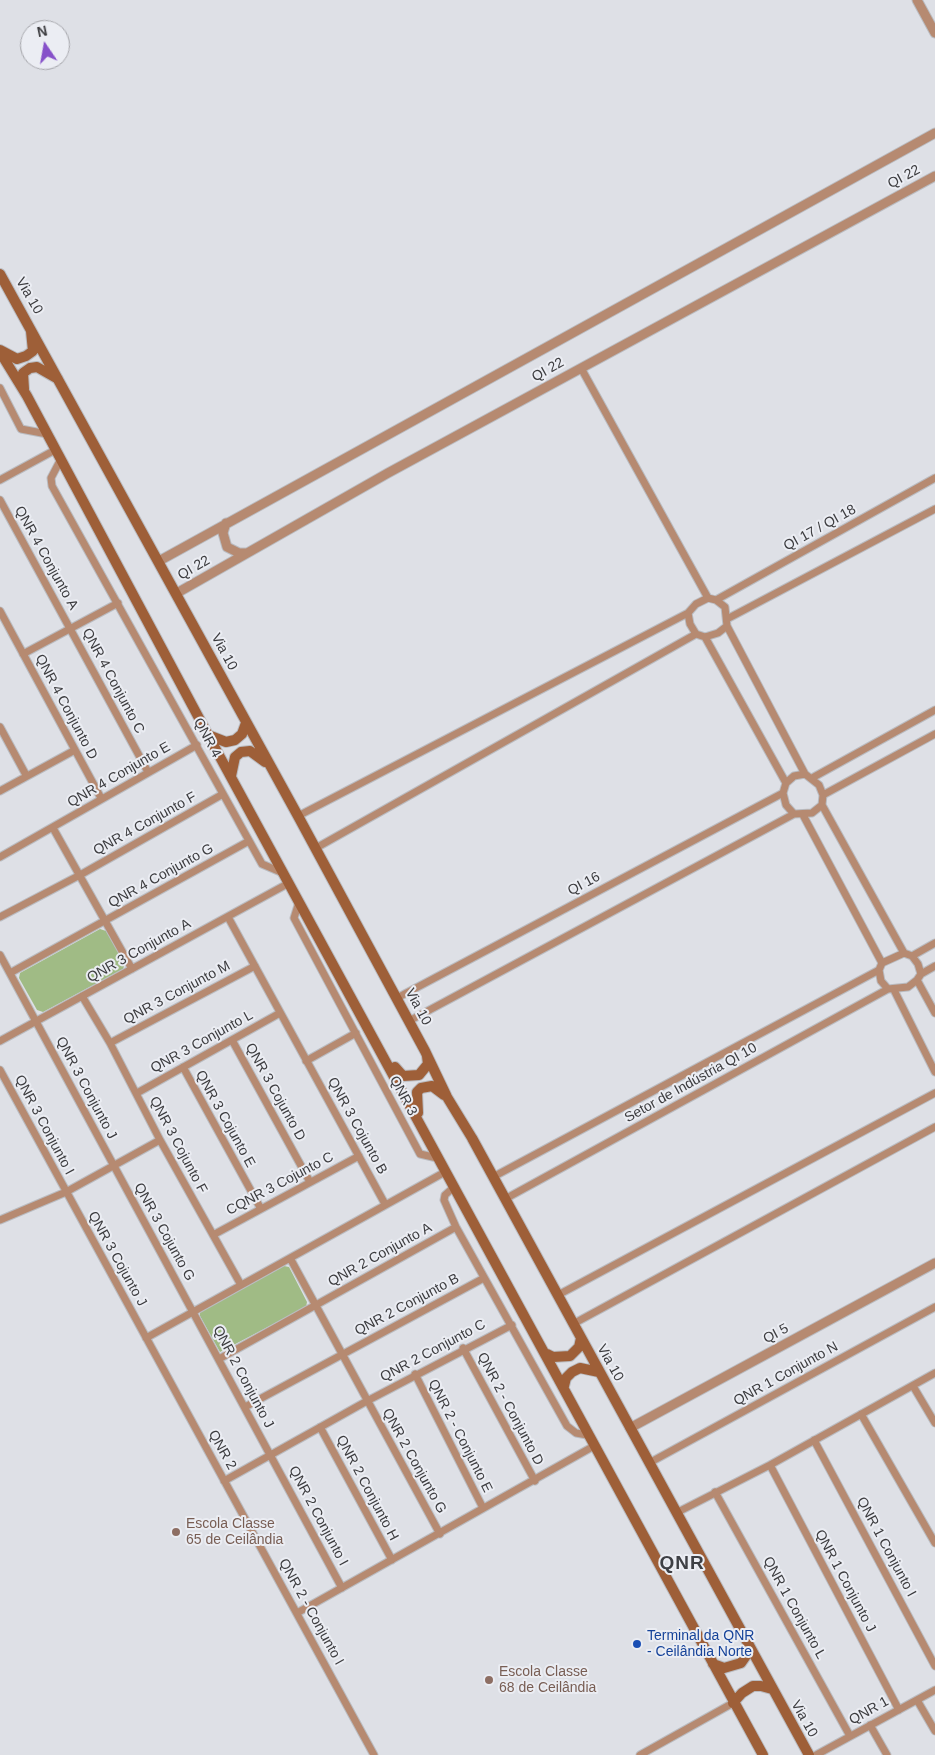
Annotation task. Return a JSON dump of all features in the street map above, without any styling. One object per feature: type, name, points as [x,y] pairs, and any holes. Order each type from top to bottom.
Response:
[{"type":"main road","name":"Via 10","points":[[0,274],[30,325],[316,848],[426,1051],[446,1097],[493,1177],[558,1295],[808,1755]]},
{"type":"main road","points":[[0,351],[17,359],[33,351],[30,325]]},
{"type":"main road","points":[[0,351],[61,459],[208,735],[419,1120],[437,1158],[547,1354],[587,1435],[763,1755]]},
{"type":"main road","points":[[26,396],[22,382],[23,373],[30,368],[37,367],[59,379]]},
{"type":"main road","points":[[208,735],[226,742],[235,740],[242,734],[246,723]]},
{"type":"main road","points":[[232,776],[235,757],[241,752],[250,751],[270,766]]},
{"type":"main road","points":[[378,1044],[397,1070],[408,1078],[419,1075],[424,1070],[428,1064],[426,1051]]},
{"type":"main road","points":[[419,1120],[416,1100],[417,1092],[421,1088],[427,1086],[436,1088],[446,1097]]},
{"type":"main road","points":[[547,1354],[553,1357],[570,1356],[579,1347],[581,1338]]},
{"type":"main road","points":[[564,1386],[566,1378],[580,1368],[599,1372]]},
{"type":"main road","points":[[713,1664],[724,1668],[741,1663],[748,1653],[748,1645]]},
{"type":"main road","points":[[733,1703],[742,1693],[753,1686],[761,1686],[772,1690]]},
{"type":"street","points":[[917,0],[935,33]]},
{"type":"street","points":[[159,560],[935,133]]},
{"type":"street","name":"QI 22","points":[[177,593],[581,368],[935,176]]},
{"type":"street","points":[[581,368],[708,598]]},
{"type":"street","points":[[0,388],[21,428],[47,434]]},
{"type":"street","points":[[0,480],[55,450]]},
{"type":"street","name":"QNR 4","points":[[61,459],[51,478],[52,486],[262,864],[284,873]]},
{"type":"street","name":"QI 17 / QI 18","points":[[716,600],[935,478]]},
{"type":"street","name":"QNR 4 Conjunto A","points":[[0,500],[70,628]]},
{"type":"street","points":[[688,613],[690,624],[696,634],[705,637],[718,633],[727,622],[935,509]]},
{"type":"street","points":[[226,524],[223,533],[227,546],[239,553],[247,553]]},
{"type":"street","points":[[298,816],[688,613],[696,604],[708,598],[716,600],[725,607],[727,622],[805,774],[819,785],[823,795],[822,805],[904,953],[912,956],[918,964],[919,977],[935,1013]]},
{"type":"street","points":[[23,654],[118,603]]},
{"type":"street","name":"QNR 4 Conjunto D","points":[[0,611],[101,798]]},
{"type":"street","name":"QNR 4 Conjunto C","points":[[70,628],[148,772]]},
{"type":"street","points":[[316,848],[696,634]]},
{"type":"street","points":[[705,637],[786,783]]},
{"type":"street","points":[[812,778],[935,710]]},
{"type":"street","points":[[0,726],[26,776]]},
{"type":"street","points":[[823,795],[935,734]]},
{"type":"street","name":"QNR 4 Conjunto E","points":[[53,828],[101,798],[197,745]]},
{"type":"street","points":[[0,791],[75,750]]},
{"type":"street","points":[[794,814],[786,805],[783,793],[786,783],[794,776],[805,774]]},
{"type":"street","name":"QI 16","points":[[397,998],[783,793]]},
{"type":"street","name":"QNR 4 Conjunto F","points":[[0,916],[80,875],[223,794]]},
{"type":"street","points":[[409,1021],[794,814],[812,813],[822,805]]},
{"type":"street","points":[[803,815],[880,966],[880,981],[891,989],[935,1072]]},
{"type":"street","points":[[0,857],[53,828],[106,921],[10,973]]},
{"type":"street","name":"QNR 4 Conjunto G","points":[[132,969],[106,921],[249,841]]},
{"type":"street","name":"QNR 3 Conjunto A","points":[[0,1041],[289,884]]},
{"type":"street","name":"QNR 3","points":[[299,902],[294,918],[420,1154],[428,1158],[437,1158]]},
{"type":"street","points":[[228,917],[306,1060],[356,1033]]},
{"type":"street","points":[[912,956],[935,942]]},
{"type":"street","points":[[493,1177],[904,953]]},
{"type":"street","name":"QNR 3 Conjunto J","points":[[0,955],[113,1166]]},
{"type":"street","name":"QNR 3 Conjunto M","points":[[110,1043],[255,966]]},
{"type":"street","points":[[891,989],[908,987],[935,966]]},
{"type":"street","name":"Setor de Indústria QI 10","points":[[505,1199],[891,989]]},
{"type":"street","points":[[82,996],[137,1093]]},
{"type":"street","name":"QNR 3 Conjunto L","points":[[137,1093],[280,1012]]},
{"type":"street","name":"QNR 3 Cojunto D","points":[[232,1040],[310,1182]]},
{"type":"street","name":"QNR 3 Cojunto B","points":[[306,1060],[386,1204]]},
{"type":"street","name":"QNR 3 Cojunto E","points":[[182,1067],[261,1209]]},
{"type":"street","name":"QNR 3 Conjunto I","points":[[0,1070],[66,1192]]},
{"type":"street","name":"QNR 3 Cojunto F","points":[[137,1093],[160,1140],[213,1235]]},
{"type":"street","points":[[558,1295],[935,1093]]},
{"type":"street","points":[[573,1324],[935,1127]]},
{"type":"street","points":[[0,1220],[66,1192],[160,1140]]},
{"type":"street","name":"CQNR 3 Cojunto C","points":[[213,1235],[359,1156]]},
{"type":"street","name":"QNR 3 Cojunto G","points":[[113,1166],[193,1310]]},
{"type":"street","points":[[146,1338],[193,1310],[445,1172]]},
{"type":"street","points":[[454,1187],[445,1195],[444,1200],[456,1227],[567,1426],[576,1432],[587,1435]]},
{"type":"street","name":"QNR 3 Cojunto J","points":[[66,1192],[146,1338]]},
{"type":"street","name":"QNR 2 Conjunto A","points":[[315,1305],[456,1227]]},
{"type":"street","points":[[213,1235],[241,1285]]},
{"type":"street","points":[[290,1258],[367,1400]]},
{"type":"street","name":"QI 5","points":[[630,1428],[935,1263]]},
{"type":"street","name":"QNR 2 Conjunto B","points":[[342,1354],[484,1278]]},
{"type":"street","points":[[220,1359],[315,1305]]},
{"type":"street","name":"QNR 1 Conjunto N","points":[[649,1463],[935,1307]]},
{"type":"street","name":"QNR 2 Conjunto J","points":[[193,1310],[271,1455]]},
{"type":"street","name":"QNR 2 Conjunto C","points":[[367,1400],[463,1348],[512,1325]]},
{"type":"street","name":"QNR 2","points":[[146,1338],[224,1481],[367,1400]]},
{"type":"street","name":"QNR 2 - Conjunto D","points":[[463,1348],[535,1481]]},
{"type":"street","name":"QNR 2 Conjunto J","points":[[245,1406],[342,1354]]},
{"type":"street","name":"QNR 2 - Conjunto E","points":[[415,1374],[483,1508]]},
{"type":"street","points":[[676,1513],[770,1465],[933,1374]]},
{"type":"street","points":[[914,1386],[935,1423]]},
{"type":"street","name":"QNR 2 Conjunto G","points":[[367,1400],[440,1534]]},
{"type":"street","points":[[861,1414],[935,1544]]},
{"type":"street","name":"QNR 2 Conjunto H","points":[[320,1427],[392,1560]]},
{"type":"street","name":"QNR 1 Conjunto I","points":[[814,1440],[935,1666]]},
{"type":"street","points":[[297,1614],[594,1446]]},
{"type":"street","name":"QNR 2 Conjunto I","points":[[271,1455],[342,1588]]},
{"type":"street","name":"QNR 1 Conjunto J","points":[[770,1465],[899,1710]]},
{"type":"street","name":"QNR 2 - Conjunto I","points":[[224,1481],[374,1755]]},
{"type":"street","name":"QNR 1 Conjunto L","points":[[715,1492],[850,1736]]},
{"type":"street","name":"QNR 1","points":[[816,1755],[935,1690]]},
{"type":"street","points":[[917,1700],[935,1731]]},
{"type":"street","points":[[640,1755],[733,1703]]},
{"type":"street","points":[[870,1725],[887,1755]]},
{"type":"green space","points":[[100,929],[106,931],[125,964],[123,969],[43,1012],[37,1010],[19,978],[20,973]]},
{"type":"green space","points":[[284,1266],[289,1267],[307,1302],[306,1307],[220,1352],[200,1316],[200,1312]]},
{"type":"place","name":"Escola Classe 65 de Ceilândia","points":[[176,1532]]},
{"type":"place","name":"Terminal da QNR - Ceilândia Norte","points":[[637,1644]]},
{"type":"place","name":"Escola Classe 68 de Ceilândia","points":[[489,1680]]},
{"type":"district","name":"QNR","points":[[682,1564]]}]
